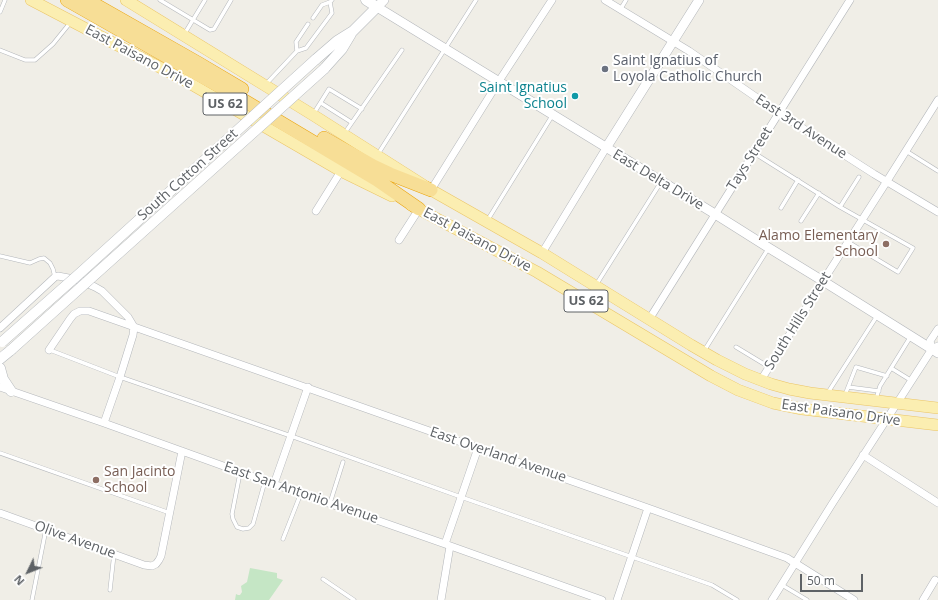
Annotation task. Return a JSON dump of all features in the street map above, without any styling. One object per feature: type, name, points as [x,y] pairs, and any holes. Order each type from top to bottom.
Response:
[{"type":"highway","points":[[67,0],[238,97],[377,180],[419,209]]},
{"type":"highway","points":[[88,0],[373,166],[430,190]]},
{"type":"main road","name":"East Paisano Drive","points":[[31,0],[186,81],[341,171],[419,209],[536,272],[691,365],[738,390],[772,403],[802,410],[938,425]]},
{"type":"main road","name":"East Paisano Drive","points":[[126,0],[344,134],[430,190],[542,253],[704,352],[745,374],[789,389],[827,394],[846,392],[877,395],[897,403],[938,408]]},
{"type":"main road","points":[[366,0],[380,3]]},
{"type":"main road","name":"South Cotton Street","points":[[0,363],[11,350],[324,69],[342,49],[353,31],[380,3]]},
{"type":"main road","name":"South Cotton Street","points":[[1,343],[315,60],[337,41],[353,31]]},
{"type":"main road","points":[[0,363],[3,379],[11,391]]},
{"type":"street","points":[[430,190],[498,81],[552,0]]},
{"type":"street","name":"East 3rd Avenue","points":[[605,0],[689,51],[779,113],[887,182],[938,212]]},
{"type":"street","points":[[542,253],[699,0]]},
{"type":"street","name":"Tays Street","points":[[650,318],[850,0]]},
{"type":"street","name":"East Delta Drive","points":[[380,3],[445,49],[715,214],[878,316],[936,349]]},
{"type":"street","name":"South Hills Street","points":[[761,380],[938,100]]},
{"type":"street","points":[[316,211],[341,171]]},
{"type":"street","points":[[399,240],[419,209]]},
{"type":"street","points":[[0,328],[55,277],[58,276],[79,280],[95,286],[102,291],[128,317],[134,327],[133,335],[104,423]]},
{"type":"street","name":"East Overland Avenue","points":[[49,350],[74,314],[80,311],[89,311],[308,387],[787,558],[850,599]]},
{"type":"street","points":[[772,600],[912,380],[936,349],[930,341],[938,329]]},
{"type":"street","name":"East San Antonio Avenue","points":[[0,387],[602,600]]},
{"type":"street","points":[[274,484],[308,387]]},
{"type":"street","points":[[441,600],[447,545],[461,497],[478,448]]},
{"type":"street","points":[[170,513],[182,451]]},
{"type":"street","points":[[864,455],[938,503]]},
{"type":"street","points":[[616,600],[648,508]]},
{"type":"street","name":"Olive Avenue","points":[[0,513],[150,566],[156,564],[161,556],[170,513]]},
{"type":"street","points":[[923,600],[935,580]]},
{"type":"lane","points":[[0,12],[5,0]]},
{"type":"lane","points":[[160,0],[210,30],[214,29],[231,0]]},
{"type":"lane","points":[[183,36],[205,0]]},
{"type":"lane","points":[[376,156],[476,0]]},
{"type":"lane","points":[[620,10],[626,0]]},
{"type":"lane","points":[[265,86],[297,51],[306,48],[332,13],[331,1],[322,4],[313,18]]},
{"type":"lane","points":[[0,50],[25,60],[35,60],[53,44],[72,21]]},
{"type":"lane","points":[[297,51],[296,42],[308,24]]},
{"type":"lane","points":[[344,134],[402,50]]},
{"type":"lane","points":[[313,115],[329,89],[335,95],[348,103],[362,109]]},
{"type":"lane","points":[[321,103],[328,106],[351,122]]},
{"type":"lane","points":[[487,222],[553,115]]},
{"type":"lane","points":[[906,151],[938,171]]},
{"type":"lane","points":[[754,153],[840,207],[913,248],[898,272],[848,242]]},
{"type":"lane","points":[[840,207],[859,177]]},
{"type":"lane","points":[[781,208],[798,180]]},
{"type":"lane","points":[[595,286],[661,182]]},
{"type":"lane","points":[[802,221],[819,193]]},
{"type":"lane","points":[[704,352],[769,248]]},
{"type":"lane","points":[[0,256],[30,263],[44,258],[50,263],[55,277]]},
{"type":"lane","points":[[827,394],[878,316]]},
{"type":"lane","points":[[877,395],[891,368],[911,336]]},
{"type":"lane","points":[[736,347],[769,367]]},
{"type":"lane","points":[[49,350],[712,585],[737,600]]},
{"type":"lane","points":[[847,364],[887,376]]},
{"type":"lane","points":[[846,392],[856,367]]},
{"type":"lane","points":[[891,368],[912,380]]},
{"type":"lane","points":[[0,453],[170,513]]},
{"type":"lane","points":[[330,503],[343,462]]},
{"type":"lane","points":[[240,472],[232,514],[232,519],[237,527],[249,528],[253,524],[265,481]]},
{"type":"lane","points":[[283,539],[301,493]]},
{"type":"lane","points":[[32,600],[46,529]]},
{"type":"lane","points":[[110,590],[114,554]]},
{"type":"lane","points":[[323,579],[354,600]]},
{"type":"lane","points":[[782,585],[807,600]]},
{"type":"green space","points":[[250,568],[277,573],[277,578],[283,580],[269,600],[235,600],[236,594],[240,595],[242,592],[241,586],[247,582]]},
{"type":"place","name":"Saint Ignatius of Loyola Catholic Church","points":[[605,69]]},
{"type":"place","name":"Saint Ignatius School","points":[[575,96]]},
{"type":"place","name":"Alamo Elementary School","points":[[886,244]]},
{"type":"place","name":"San Jacinto School","points":[[96,480]]}]
